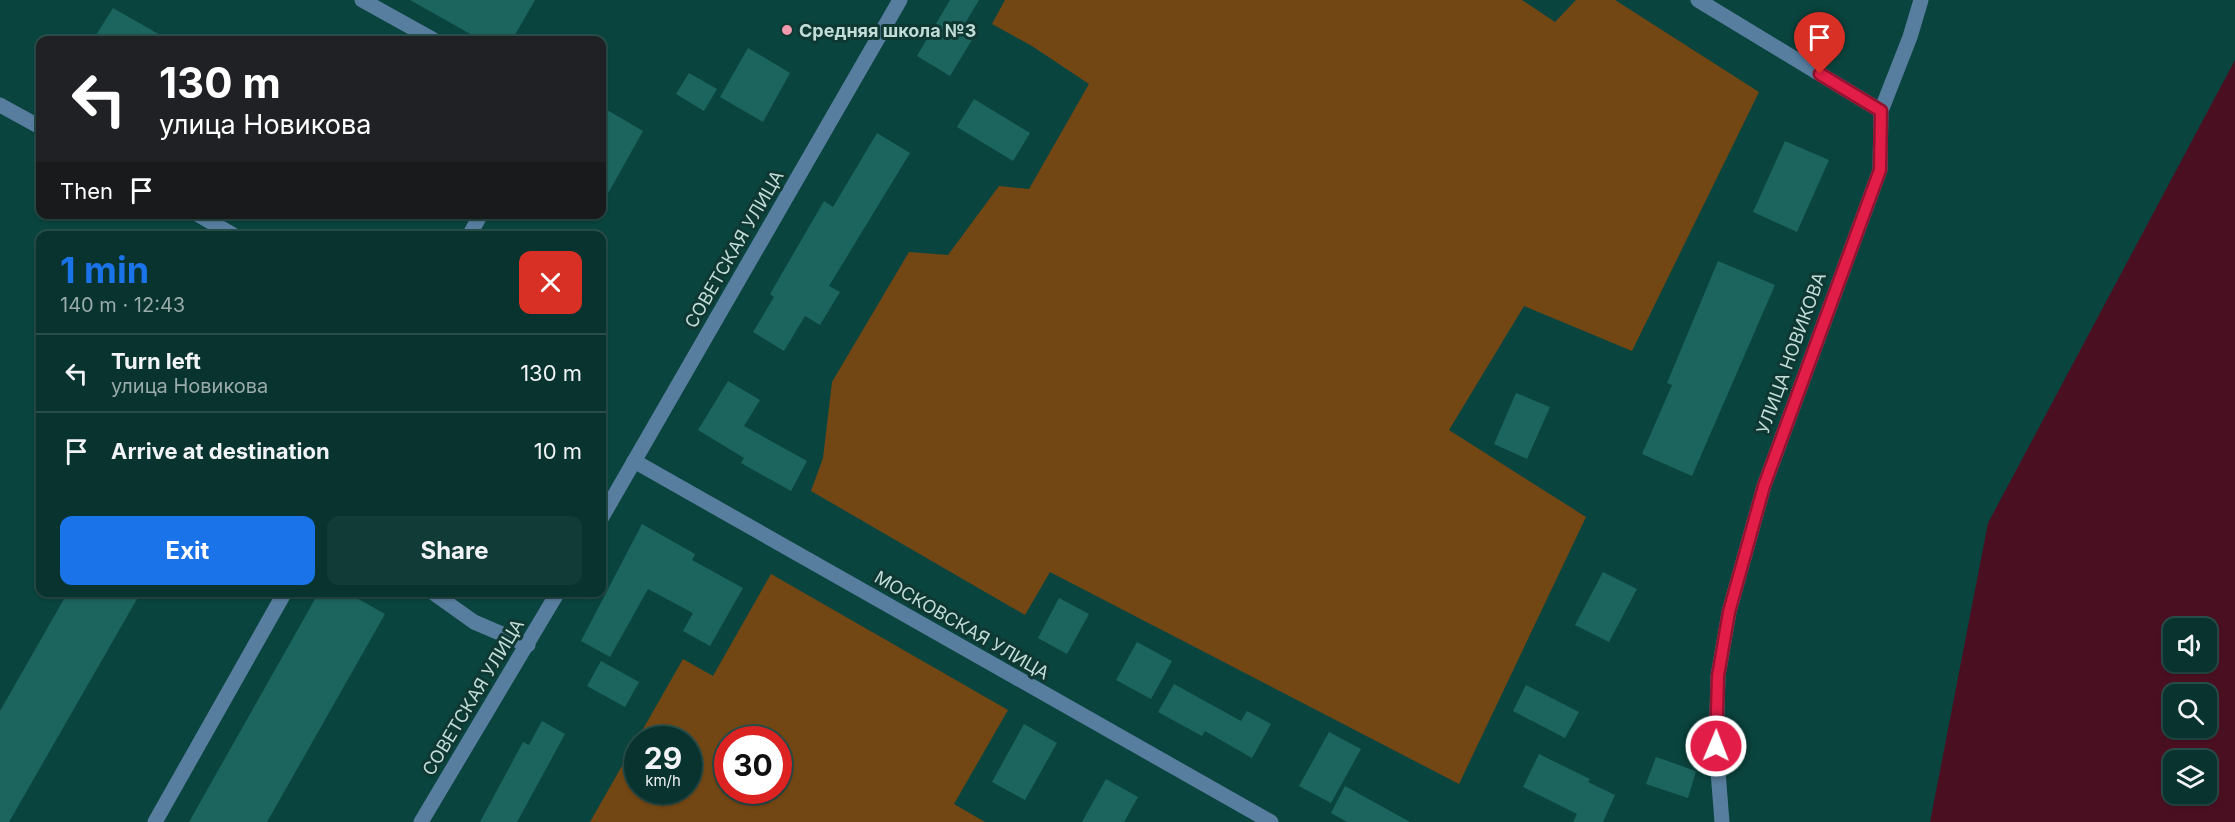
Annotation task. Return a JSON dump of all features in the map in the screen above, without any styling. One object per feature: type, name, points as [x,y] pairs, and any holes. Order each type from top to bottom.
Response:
[{"type":"street","points":[[362,0],[427,36]]},
{"type":"street","name":"СОВЕТСКАЯ УЛИЦА","points":[[606,510],[900,0]]},
{"type":"street","points":[[1698,0],[1881,111],[1910,37],[1920,0]]},
{"type":"street","points":[[0,105],[36,125]]},
{"type":"street","name":"УЛИЦА НОВИКОВА","points":[[1722,822],[1716,746],[1718,676],[1729,612],[1764,486],[1880,170],[1881,111]]},
{"type":"street","points":[[206,219],[226,231]]},
{"type":"street","name":"МОСКОВСКАЯ УЛИЦА","points":[[634,461],[1271,822]]},
{"type":"street","points":[[155,822],[282,597]]},
{"type":"street","points":[[439,597],[474,622],[528,645]]},
{"type":"street","name":"СОВЕТСКАЯ УЛИЦА","points":[[421,822],[555,597]]},
{"type":"shaded area","points":[[1005,0],[1522,0],[1555,22],[1576,0],[1615,0],[1759,92],[1632,351],[1524,306],[1449,430],[1586,517],[1459,784],[1050,572],[1025,615],[811,491],[823,458],[832,382],[909,252],[948,255],[999,186],[1029,189],[1089,84],[1032,46],[992,24]]},
{"type":"shaded area","points":[[2235,60],[2235,822],[1930,822],[1988,523]]},
{"type":"shaded area","points":[[771,574],[1008,710],[954,804],[985,822],[590,822],[624,762],[624,804],[702,804],[702,726],[645,726],[683,659],[713,676]]},
{"type":"building","points":[[410,0],[535,0],[514,36],[474,36]]},
{"type":"building","points":[[950,0],[979,0],[961,30],[973,38],[950,76],[917,56]]},
{"type":"building","points":[[113,8],[162,36],[96,36]]},
{"type":"building","points":[[748,48],[790,73],[763,122],[720,97]]},
{"type":"building","points":[[689,73],[717,89],[704,111],[676,94]]},
{"type":"building","points":[[974,99],[1030,133],[1013,161],[957,127]]},
{"type":"building","points":[[606,109],[643,131],[606,197]]},
{"type":"building","points":[[877,133],[910,153],[829,286],[840,292],[820,325],[805,316],[784,351],[753,332],[774,297],[770,294],[824,201],[833,207]]},
{"type":"building","points":[[1785,141],[1829,160],[1797,232],[1753,212]]},
{"type":"building","points":[[1718,261],[1775,285],[1692,476],[1642,454],[1672,385],[1667,383]]},
{"type":"building","points":[[728,381],[760,400],[744,426],[807,461],[791,491],[741,463],[744,458],[698,430]]},
{"type":"building","points":[[1516,393],[1550,407],[1527,459],[1494,444]]},
{"type":"building","points":[[642,524],[695,554],[692,560],[743,588],[710,646],[683,631],[693,613],[648,589],[610,657],[581,641],[606,597]]},
{"type":"building","points":[[1603,572],[1637,589],[1609,642],[1575,625]]},
{"type":"building","points":[[65,597],[138,597],[9,822],[0,822],[0,711]]},
{"type":"building","points":[[316,597],[355,597],[385,614],[267,822],[189,822]]},
{"type":"building","points":[[1059,598],[1089,614],[1067,654],[1038,638]]},
{"type":"building","points":[[1137,642],[1172,661],[1151,699],[1116,680]]},
{"type":"building","points":[[601,661],[639,682],[625,707],[587,686]]},
{"type":"building","points":[[1174,684],[1241,721],[1247,711],[1271,724],[1252,758],[1205,731],[1202,736],[1158,712]]},
{"type":"building","points":[[1526,685],[1579,712],[1565,738],[1513,711]]},
{"type":"building","points":[[542,721],[565,734],[517,822],[480,822],[523,742],[529,745]]},
{"type":"building","points":[[1024,724],[1057,743],[1025,800],[992,782]]},
{"type":"building","points":[[1329,732],[1361,749],[1331,803],[1299,786]]},
{"type":"building","points":[[1539,754],[1590,779],[1588,782],[1615,795],[1603,822],[1573,822],[1577,814],[1523,787]]},
{"type":"building","points":[[1656,757],[1696,771],[1688,798],[1646,784]]},
{"type":"building","points":[[1106,779],[1138,797],[1124,822],[1082,822]]},
{"type":"building","points":[[1345,786],[1410,822],[1347,822],[1331,813]]},
{"type":"place","name":"Средняя школа №3","points":[[787,30]]},
{"type":"route","points":[[1716,746],[1718,676],[1729,612],[1764,486],[1880,170],[1881,111],[1820,74]]}]
